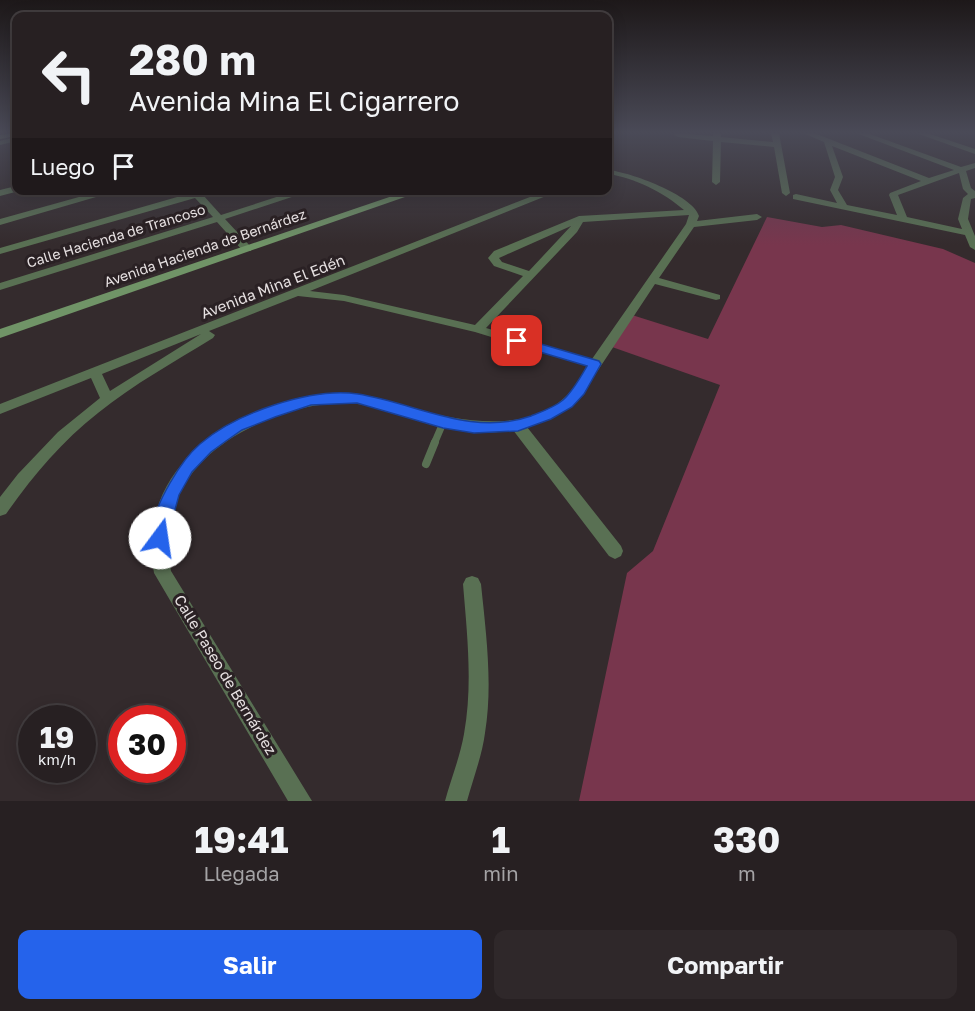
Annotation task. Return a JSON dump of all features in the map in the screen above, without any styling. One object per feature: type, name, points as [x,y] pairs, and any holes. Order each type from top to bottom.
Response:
[{"type":"street","points":[[716,170],[716,182]]},
{"type":"street","points":[[782,170],[786,193]]},
{"type":"street","points":[[837,170],[839,177],[834,190],[844,207]]},
{"type":"street","points":[[901,170],[928,181]]},
{"type":"street","points":[[904,221],[892,195],[961,170]]},
{"type":"street","points":[[962,170],[967,189],[974,194],[967,198],[963,219],[975,247]]},
{"type":"street","points":[[612,172],[626,174],[685,204],[693,217]]},
{"type":"street","points":[[0,222],[98,195]]},
{"type":"street","points":[[0,251],[186,195]]},
{"type":"street","points":[[199,195],[245,246]]},
{"type":"street","name":"Calle Hacienda de Trancoso","points":[[0,287],[293,195]]},
{"type":"street","name":"Avenida Hacienda de Bernárdez","points":[[0,334],[387,195]]},
{"type":"street","name":"Avenida Hacienda de Bernárdez","points":[[0,324],[405,195]]},
{"type":"street","name":"Avenida Mina El Edén","points":[[0,409],[544,195]]},
{"type":"street","points":[[796,197],[969,233]]},
{"type":"street","name":"Calle Paseo de Bernárdez","points":[[301,801],[163,573],[158,550],[161,525],[172,494],[187,468],[206,448],[237,427],[310,400],[357,399],[443,423],[474,428],[518,426],[546,416],[567,404],[579,390],[693,217]]},
{"type":"street","points":[[531,275],[498,264],[493,258],[498,253],[579,219],[757,217]]},
{"type":"street","points":[[478,329],[574,230],[579,219]]},
{"type":"street","points":[[652,280],[716,297]]},
{"type":"street","points":[[296,294],[344,298],[478,329],[594,364]]},
{"type":"street","points":[[0,509],[33,468],[69,430],[107,399],[236,317]]},
{"type":"street","points":[[95,372],[107,399]]},
{"type":"street","points":[[518,426],[615,551]]},
{"type":"street","points":[[456,801],[474,736],[477,708],[478,669],[472,584]]},
{"type":"lane","points":[[426,464],[443,423]]},
{"type":"shaded area","points":[[767,217],[822,227],[841,225],[943,249],[975,263],[975,801],[579,801],[627,573],[653,551],[720,385],[612,347],[632,315],[708,339]]},
{"type":"route","points":[[160,538],[161,525],[172,494],[187,468],[206,448],[237,427],[292,405],[310,400],[357,399],[443,423],[474,428],[500,428],[518,426],[546,416],[567,404],[579,390],[594,364],[517,341]]}]
